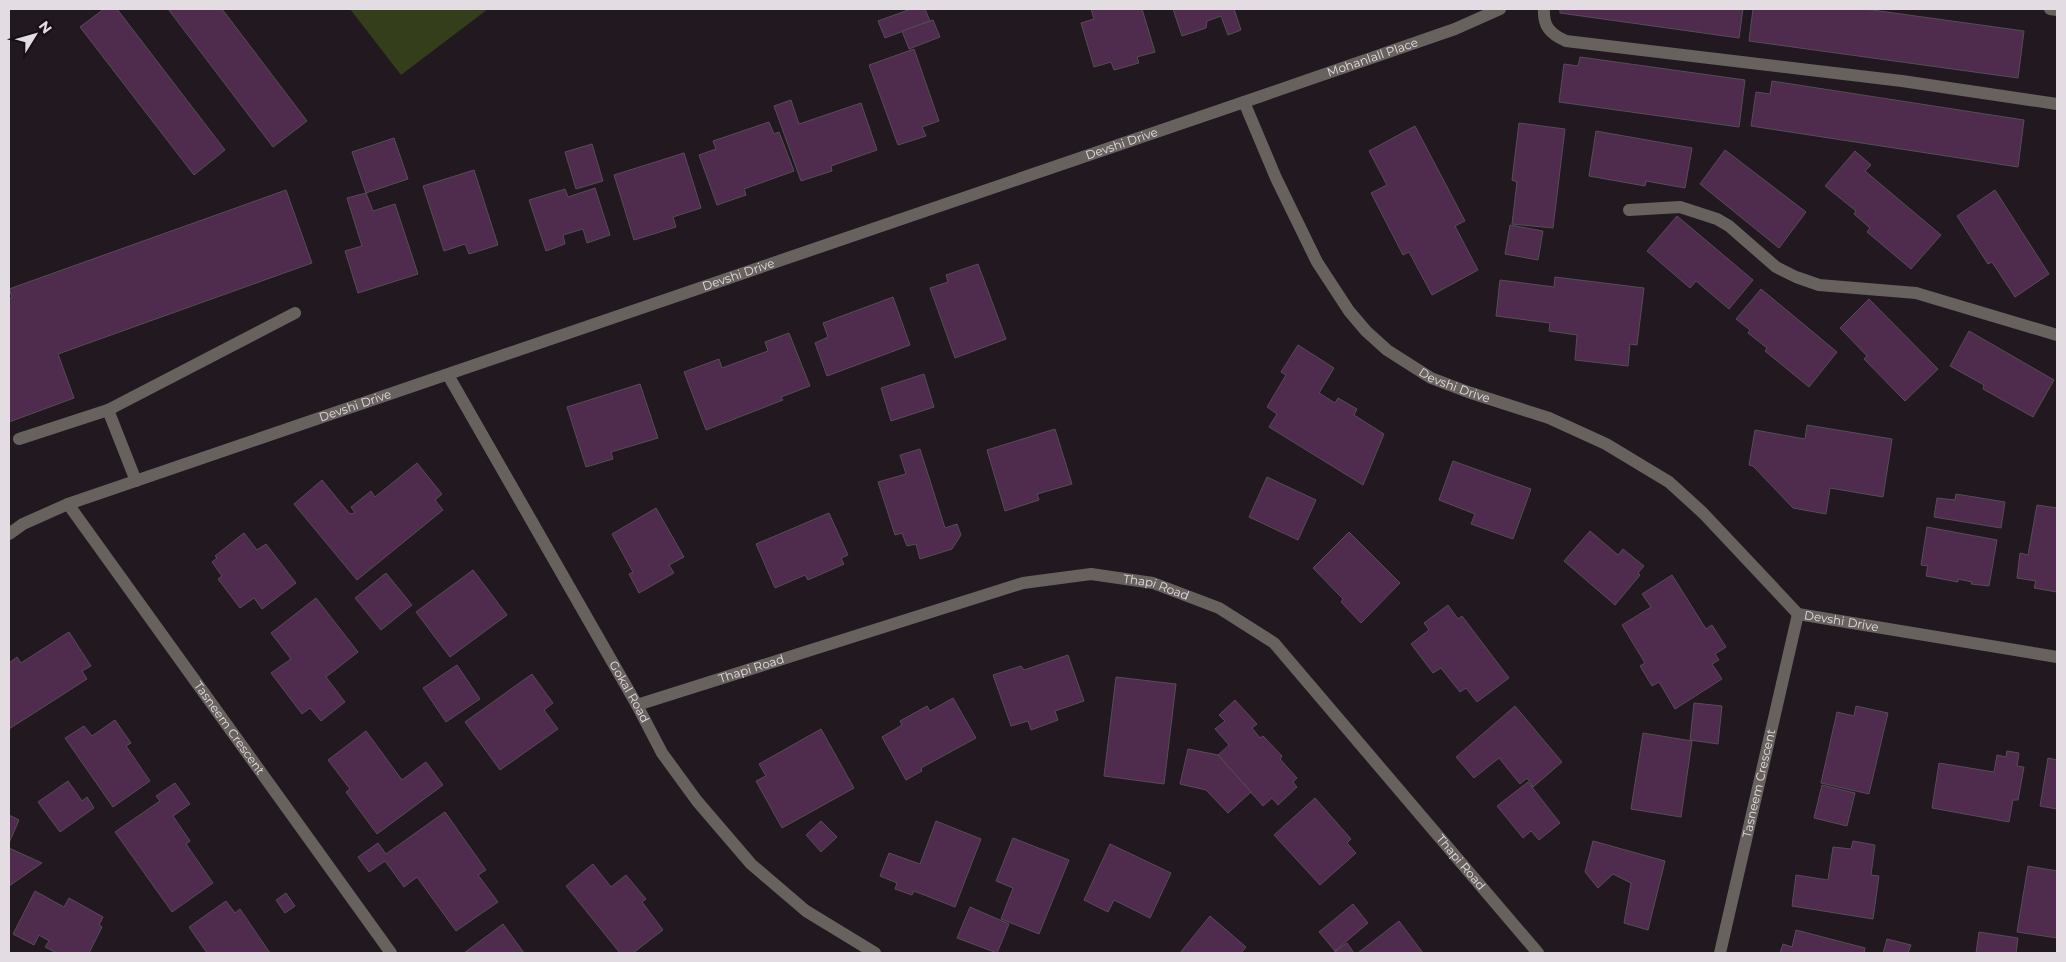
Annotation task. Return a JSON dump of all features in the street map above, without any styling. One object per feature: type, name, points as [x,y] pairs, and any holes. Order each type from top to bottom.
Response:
[{"type":"street","name":"Mohanlall Place","points":[[1244,102],[1455,29],[1500,9]]},
{"type":"street","points":[[1544,9],[1547,28],[1557,37],[1566,41],[1902,81],[2057,104]]},
{"type":"street","points":[[2050,9],[2057,10]]},
{"type":"street","name":"Devshi Drive","points":[[9,534],[23,524],[68,504],[1244,102],[1276,178],[1316,262],[1349,312],[1387,350],[1431,378],[1549,418],[1606,444],[1669,482],[1703,513],[1798,614],[2057,657]]},
{"type":"street","points":[[1629,210],[1680,207],[1717,219],[1729,226],[1776,267],[1796,278],[1819,285],[1916,293],[2057,335]]},
{"type":"street","points":[[19,439],[108,410],[295,313]]},
{"type":"street","name":"Gokal Road","points":[[448,375],[637,705],[662,753],[697,801],[751,864],[806,911],[876,953]]},
{"type":"street","points":[[108,410],[136,481]]},
{"type":"street","name":"Tasneem Crescent","points":[[68,504],[391,953]]},
{"type":"street","name":"Thapi Road","points":[[637,705],[1023,583],[1091,574],[1153,583],[1219,608],[1274,644],[1538,953]]},
{"type":"street","name":"Tasneem Crescent","points":[[1720,953],[1798,614]]},
{"type":"green space","points":[[350,9],[488,9],[401,75]]},
{"type":"building","points":[[104,9],[117,9],[225,150],[194,175],[80,27]]},
{"type":"building","points":[[168,9],[222,9],[307,121],[273,147]]},
{"type":"building","points":[[911,9],[925,9],[930,21],[885,38],[878,21]]},
{"type":"building","points":[[1091,9],[1142,9],[1155,52],[1137,57],[1139,63],[1114,70],[1111,62],[1094,67],[1081,23],[1094,19]]},
{"type":"building","points":[[1173,9],[1234,9],[1241,30],[1228,35],[1221,16],[1207,21],[1206,28],[1182,36]]},
{"type":"building","points":[[1560,9],[1743,9],[1739,38],[1560,13]]},
{"type":"building","points":[[1753,9],[1865,9],[2024,31],[2018,78],[1749,41]]},
{"type":"building","points":[[933,20],[940,37],[909,49],[902,31]]},
{"type":"building","points":[[914,49],[939,121],[922,127],[926,136],[898,145],[869,65]]},
{"type":"building","points":[[1580,57],[1745,80],[1739,127],[1559,102],[1564,64],[1578,66]]},
{"type":"building","points":[[1772,81],[2024,120],[2018,167],[1751,126],[1756,92],[1770,94]]},
{"type":"building","points":[[791,100],[799,124],[861,103],[877,150],[831,166],[832,171],[801,181],[774,106]]},
{"type":"building","points":[[769,122],[774,134],[779,132],[794,171],[744,189],[746,195],[717,205],[699,155],[716,149],[713,141]]},
{"type":"building","points":[[1519,123],[1565,129],[1553,228],[1512,224],[1517,182],[1512,180]]},
{"type":"building","points":[[1415,126],[1465,221],[1455,226],[1478,270],[1432,295],[1409,252],[1403,255],[1371,193],[1387,185],[1369,151]]},
{"type":"building","points":[[1596,131],[1692,148],[1685,188],[1646,181],[1645,186],[1589,176]]},
{"type":"building","points":[[394,138],[408,179],[366,193],[352,152]]},
{"type":"building","points":[[592,144],[603,181],[576,189],[565,152]]},
{"type":"building","points":[[1725,150],[1806,212],[1779,248],[1700,184]]},
{"type":"building","points":[[1855,151],[1871,165],[1865,171],[1941,235],[1911,269],[1867,232],[1870,228],[1854,214],[1856,211],[1825,186]]},
{"type":"building","points":[[684,153],[701,208],[673,217],[676,227],[634,240],[614,175]]},
{"type":"building","points":[[474,170],[498,245],[469,254],[465,244],[444,251],[423,186]]},
{"type":"building","points":[[595,188],[610,235],[587,243],[583,229],[563,235],[565,244],[546,251],[529,200],[565,189],[568,197]]},
{"type":"building","points":[[286,190],[312,263],[58,354],[74,398],[9,422],[9,299],[12,297],[9,289]]},
{"type":"building","points":[[1995,190],[2049,274],[2015,297],[1992,262],[1988,264],[1957,216]]},
{"type":"building","points":[[366,193],[373,211],[395,204],[418,274],[358,293],[345,251],[362,246],[347,198]]},
{"type":"building","points":[[1677,216],[1753,280],[1729,309],[1696,281],[1690,288],[1647,251]]},
{"type":"building","points":[[1510,225],[1543,231],[1538,260],[1505,254]]},
{"type":"building","points":[[978,264],[1006,339],[955,358],[930,288],[948,282],[946,275]]},
{"type":"building","points":[[1555,277],[1644,288],[1637,345],[1630,344],[1628,366],[1575,360],[1577,335],[1549,331],[1550,323],[1496,316],[1500,280],[1554,287]]},
{"type":"building","points":[[1761,289],[1837,352],[1809,387],[1765,351],[1767,348],[1748,333],[1750,330],[1736,319]]},
{"type":"building","points":[[893,297],[910,345],[827,376],[815,343],[828,337],[823,323]]},
{"type":"building","points":[[1869,299],[1938,369],[1905,401],[1864,359],[1867,356],[1840,328]]},
{"type":"building","points":[[1969,331],[2054,380],[2033,417],[1983,389],[1984,385],[1950,366]]},
{"type":"building","points":[[789,333],[810,386],[781,397],[783,400],[706,430],[684,372],[719,359],[722,368],[768,351],[765,342]]},
{"type":"building","points":[[1298,345],[1334,368],[1319,393],[1335,403],[1338,398],[1357,409],[1354,415],[1384,434],[1363,485],[1269,427],[1277,414],[1267,407],[1286,375],[1281,372]]},
{"type":"building","points":[[924,374],[934,407],[891,421],[881,388]]},
{"type":"building","points":[[640,384],[658,438],[611,452],[613,459],[586,467],[567,407]]},
{"type":"building","points":[[1807,425],[1892,439],[1883,497],[1830,488],[1826,514],[1793,508],[1753,466],[1749,465],[1755,430],[1805,439]]},
{"type":"building","points":[[1055,429],[1072,484],[1037,494],[1039,500],[1005,511],[987,450]]},
{"type":"building","points":[[920,449],[945,528],[957,524],[961,535],[952,549],[920,559],[916,544],[907,546],[902,533],[895,535],[878,482],[906,474],[900,455]]},
{"type":"building","points":[[1453,461],[1531,489],[1513,539],[1471,524],[1475,514],[1439,500]]},
{"type":"building","points":[[417,463],[442,494],[435,500],[443,510],[357,580],[294,504],[322,480],[350,514],[355,513],[351,507],[371,491],[375,497]]},
{"type":"building","points":[[1267,477],[1316,500],[1298,540],[1249,517]]},
{"type":"building","points":[[1956,494],[2005,502],[2001,528],[1934,517],[1937,498],[1955,500]]},
{"type":"building","points":[[2037,505],[2057,508],[2057,592],[2034,588],[2036,581],[2017,578],[2020,553],[2028,555]]},
{"type":"building","points":[[656,508],[684,557],[669,565],[674,573],[639,593],[629,574],[633,572],[612,534]]},
{"type":"building","points":[[829,513],[848,555],[841,558],[844,564],[808,580],[805,575],[775,588],[756,544]]},
{"type":"building","points":[[1927,527],[1997,540],[1989,586],[1971,584],[1972,582],[1958,579],[1958,582],[1926,576],[1928,566],[1921,565]]},
{"type":"building","points":[[1590,531],[1618,555],[1623,549],[1644,566],[1638,573],[1640,575],[1615,605],[1564,561]]},
{"type":"building","points":[[1349,532],[1400,583],[1361,623],[1341,602],[1343,599],[1313,568]]},
{"type":"building","points":[[244,533],[257,550],[266,544],[296,583],[262,609],[254,598],[240,608],[218,579],[222,576],[212,562],[217,558],[215,556]]},
{"type":"building","points":[[473,570],[507,615],[450,657],[416,612]]},
{"type":"building","points":[[386,573],[412,605],[381,630],[355,598]]},
{"type":"building","points":[[1672,575],[1706,629],[1712,625],[1726,647],[1715,654],[1719,660],[1712,664],[1722,679],[1675,709],[1659,682],[1652,686],[1640,666],[1645,663],[1622,625],[1651,607],[1642,594]]},
{"type":"building","points":[[316,598],[358,652],[326,677],[345,702],[321,721],[310,708],[302,714],[271,673],[291,659],[271,633]]},
{"type":"building","points":[[1448,605],[1458,619],[1462,616],[1509,678],[1477,702],[1466,688],[1460,692],[1441,668],[1433,673],[1411,644],[1429,630],[1424,623]]},
{"type":"building","points":[[69,632],[91,666],[82,671],[87,679],[9,729],[9,663],[17,657],[21,663]]},
{"type":"building","points":[[1068,655],[1084,701],[1055,711],[1058,720],[1031,730],[1028,721],[1011,726],[993,675],[1021,666],[1024,670]]},
{"type":"building","points":[[457,665],[480,699],[446,722],[423,688]]},
{"type":"building","points":[[532,674],[553,703],[544,710],[558,729],[500,770],[465,722]]},
{"type":"building","points":[[1116,677],[1176,684],[1164,784],[1104,776]]},
{"type":"building","points":[[953,698],[976,738],[921,768],[922,771],[906,780],[882,737],[902,725],[900,721],[927,706],[930,711]]},
{"type":"building","points":[[1235,700],[1257,724],[1252,728],[1260,738],[1263,736],[1282,756],[1280,759],[1297,778],[1293,782],[1297,787],[1278,805],[1272,798],[1263,806],[1218,755],[1229,745],[1215,729],[1225,721],[1219,715]]},
{"type":"building","points":[[1694,703],[1722,706],[1718,744],[1690,740]]},
{"type":"building","points":[[1515,706],[1562,762],[1533,787],[1527,778],[1520,784],[1499,758],[1474,778],[1456,757]]},
{"type":"building","points":[[1856,706],[1888,713],[1869,794],[1821,783],[1837,712],[1854,716]]},
{"type":"building","points":[[115,720],[131,743],[126,746],[150,781],[113,807],[65,738],[84,726],[92,736]]},
{"type":"building","points":[[821,729],[854,788],[782,828],[756,781],[766,776],[759,764]]},
{"type":"building","points":[[366,731],[402,780],[426,762],[443,785],[377,834],[346,792],[350,789],[328,760]]},
{"type":"building","points":[[1643,733],[1692,741],[1681,817],[1631,809]]},
{"type":"building","points":[[1188,749],[1218,755],[1251,792],[1228,813],[1206,790],[1180,784]]},
{"type":"building","points":[[2007,751],[2019,753],[2017,766],[2024,767],[2018,800],[2013,800],[2009,822],[1932,808],[1939,763],[1994,772],[1997,755],[2006,757]]},
{"type":"building","points":[[2048,758],[2057,760],[2057,809],[2040,806]]},
{"type":"building","points":[[68,781],[82,801],[87,797],[94,808],[60,832],[38,802]]},
{"type":"building","points":[[1528,782],[1560,823],[1539,840],[1531,831],[1523,838],[1497,806]]},
{"type":"building","points":[[175,783],[190,804],[173,816],[190,841],[186,844],[213,883],[172,912],[115,832],[160,801],[156,796]]},
{"type":"building","points":[[1822,785],[1855,793],[1847,826],[1814,818]]},
{"type":"building","points":[[1315,798],[1351,839],[1347,843],[1356,853],[1320,885],[1274,835]]},
{"type":"building","points":[[445,812],[486,870],[478,875],[498,902],[456,931],[417,877],[404,887],[385,861],[369,872],[358,857],[378,843],[386,854]]},
{"type":"building","points":[[9,815],[19,820],[9,843]]},
{"type":"building","points":[[821,821],[837,837],[821,852],[806,835]]},
{"type":"building","points":[[936,821],[981,839],[955,907],[914,891],[912,895],[895,889],[897,883],[880,876],[889,853],[920,864]]},
{"type":"building","points":[[1013,838],[1069,860],[1039,934],[1001,919],[1013,888],[996,881]]},
{"type":"building","points":[[1593,841],[1665,861],[1648,930],[1624,923],[1631,883],[1613,874],[1598,888],[1585,872]]},
{"type":"building","points":[[1853,841],[1875,845],[1871,875],[1879,876],[1873,919],[1792,906],[1796,875],[1828,880],[1833,847],[1851,849]]},
{"type":"building","points":[[1110,844],[1171,873],[1150,918],[1114,900],[1108,912],[1084,900]]},
{"type":"building","points":[[9,848],[42,863],[9,886]]},
{"type":"building","points":[[593,864],[611,887],[626,875],[646,899],[642,902],[663,930],[633,953],[620,953],[566,886]]},
{"type":"building","points":[[2028,866],[2057,871],[2057,938],[2017,932]]},
{"type":"building","points":[[35,891],[64,907],[69,898],[103,917],[99,925],[102,927],[89,953],[57,953],[45,947],[49,941],[39,935],[34,945],[13,934]]},
{"type":"building","points":[[286,893],[295,906],[285,913],[276,900]]},
{"type":"building","points":[[226,901],[235,913],[240,909],[270,953],[207,953],[189,927]]},
{"type":"building","points":[[1353,904],[1368,923],[1335,951],[1319,932]]},
{"type":"building","points":[[970,907],[1009,924],[997,953],[957,938]]},
{"type":"building","points":[[1210,916],[1246,947],[1241,953],[1180,953]]},
{"type":"building","points":[[1399,921],[1423,953],[1358,953]]},
{"type":"building","points":[[503,924],[524,953],[464,953]]},
{"type":"building","points":[[1796,930],[1865,948],[1864,953],[1780,953],[1783,944],[1792,947]]},
{"type":"building","points":[[1979,932],[2018,938],[2016,953],[1976,953]]},
{"type":"building","points":[[1887,939],[1911,945],[1908,953],[1883,953]]},
{"type":"building","points":[[1347,943],[1354,953],[1333,953]]}]
